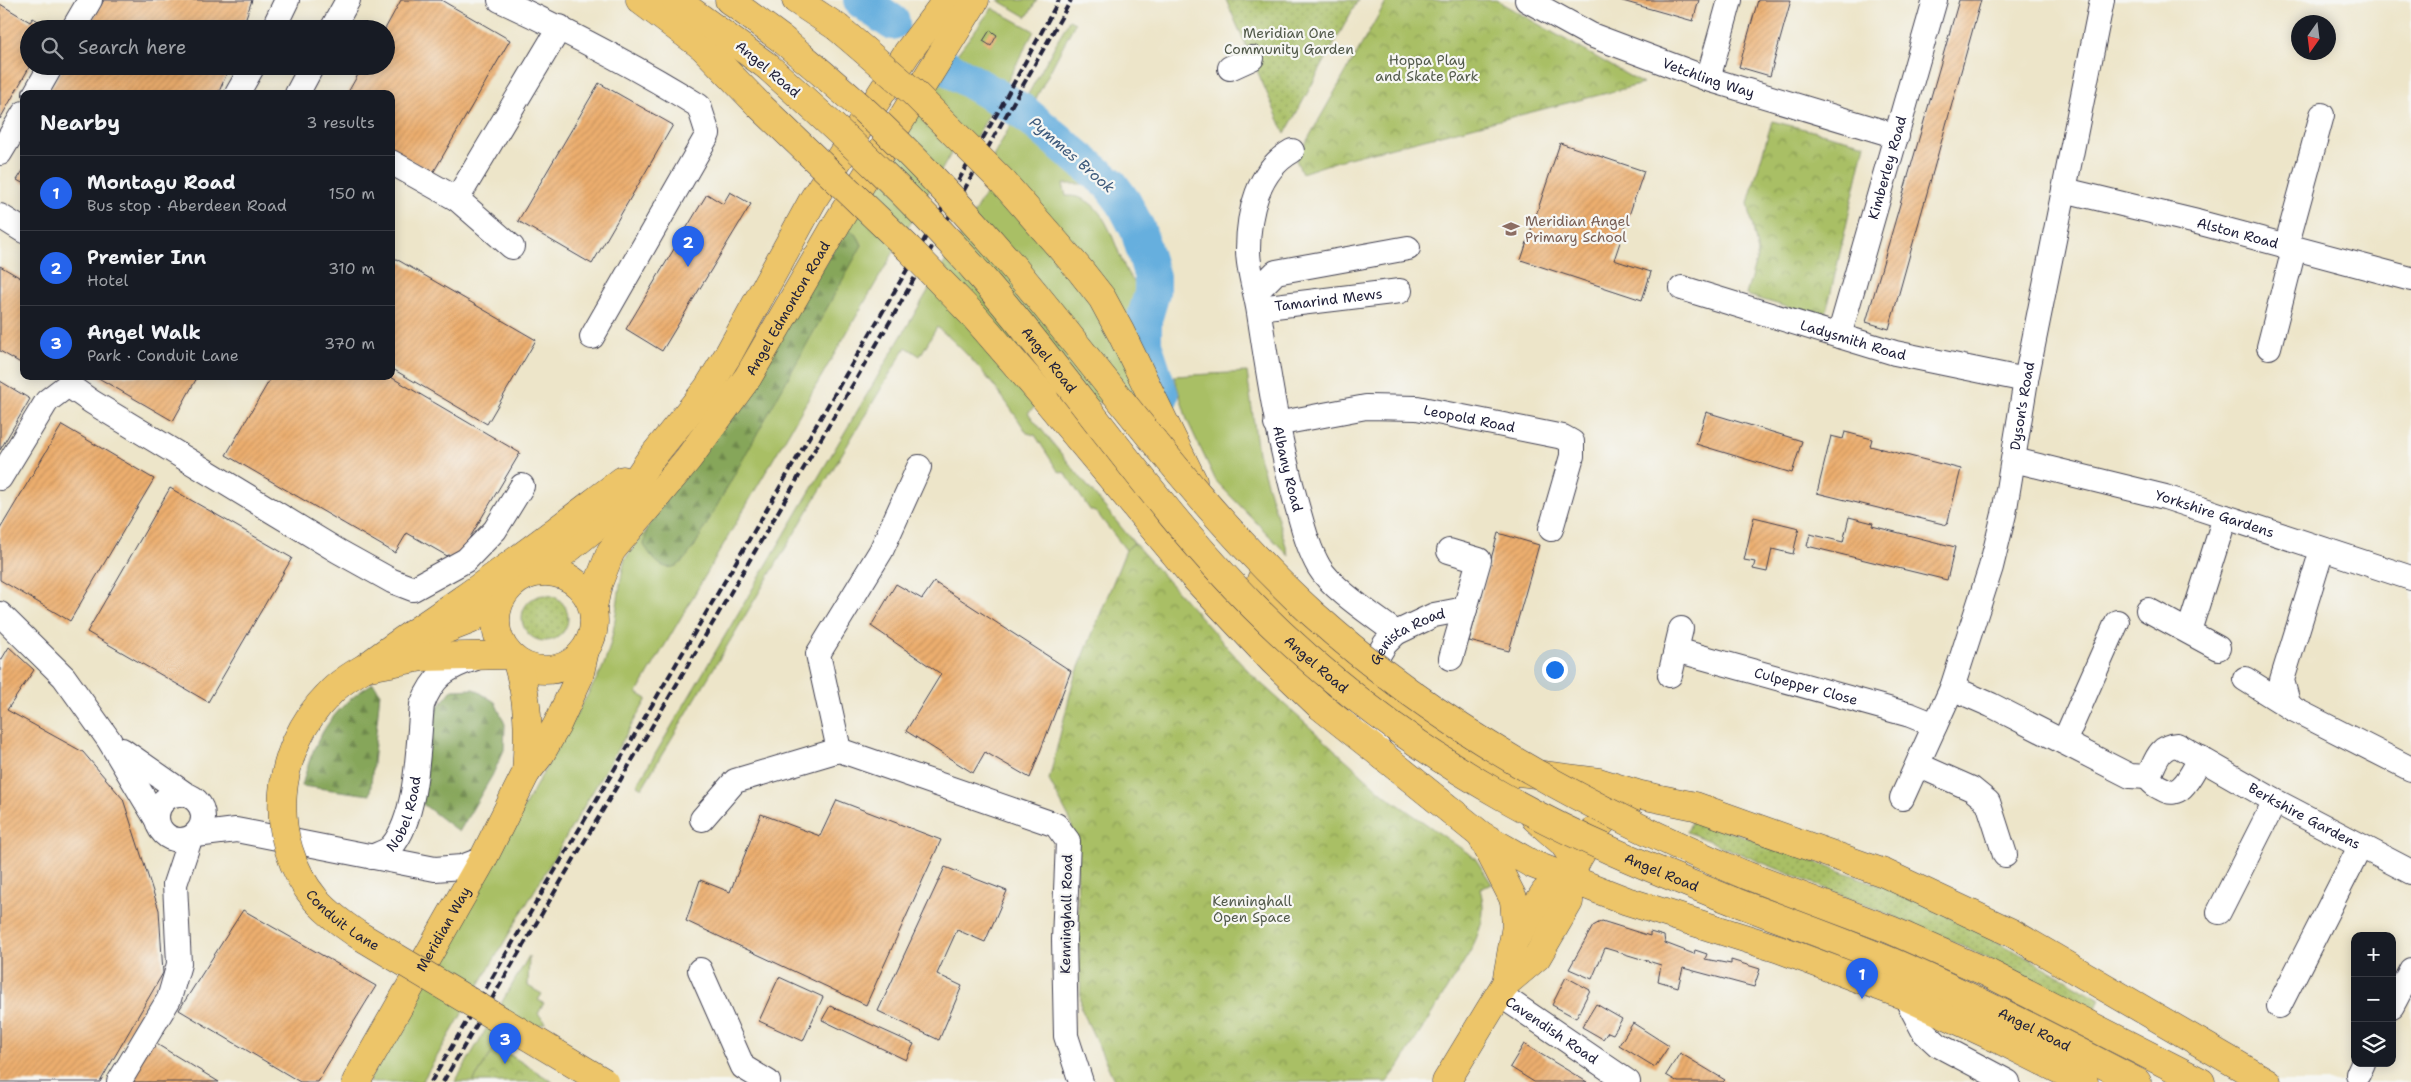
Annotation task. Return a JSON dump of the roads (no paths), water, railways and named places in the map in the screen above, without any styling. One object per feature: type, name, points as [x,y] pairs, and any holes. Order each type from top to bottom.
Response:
[{"type":"main road","points":[[640,0],[703,47],[758,104],[909,249],[968,309],[1194,577],[1253,640],[1320,706],[1481,835],[1532,864],[1573,870],[1628,901],[1779,949],[1905,996],[1996,1038],[2084,1082]]},
{"type":"main road","name":"Angel Road","points":[[676,0],[767,66],[900,188],[988,285],[1166,508],[1220,570],[1255,607],[1312,660],[1384,718],[1435,754],[1500,795],[1608,849],[1658,872],[1909,970],[2018,1020],[2137,1082]]},
{"type":"main road","name":"Angel Road","points":[[729,0],[783,40],[866,112],[958,206],[1009,263],[1188,484],[1262,563],[1313,614],[1373,663],[1441,714],[1578,798],[1638,828],[1743,874],[1891,930],[1988,973],[2201,1082]]},
{"type":"main road","name":"Angel Edmonton Road","points":[[529,574],[562,554],[603,521],[624,498],[649,461],[687,415],[723,364],[814,198],[907,53],[948,0]]},
{"type":"main road","name":"Angel Edmonton Road","points":[[593,607],[598,584],[611,551],[688,459],[748,377],[839,220],[975,0]]},
{"type":"main road","name":"Angel Road","points":[[809,3],[913,92],[1003,182],[1102,298],[1121,332],[1208,511],[1246,564],[1308,631],[1362,682],[1407,719],[1486,768]]},
{"type":"main road","points":[[393,645],[462,599],[649,461]]},
{"type":"main road","points":[[552,572],[573,580],[584,591],[593,607],[592,636],[585,650],[574,661],[553,669],[531,668],[503,657],[495,625],[497,607],[505,590],[516,580],[529,574],[552,572]]},
{"type":"main road","name":"Conduit Lane","points":[[505,590],[470,620],[443,632],[393,645],[366,668],[347,679],[328,694],[312,713],[288,763],[281,803],[286,843],[303,881],[316,900],[357,934],[604,1082]]},
{"type":"main road","name":"Meridian Way","points":[[356,1082],[483,858],[526,773],[540,755],[557,725],[578,678],[585,650]]},
{"type":"main road","name":"Conduit Lane","points":[[366,668],[422,657],[503,657]]},
{"type":"main road","name":"Meridian Way","points":[[503,657],[524,684],[530,726],[526,773]]},
{"type":"main road","points":[[1486,768],[1599,782],[1641,795],[1695,806],[1884,873],[2012,933],[2268,1082]]},
{"type":"main road","points":[[1486,768],[1519,804],[1563,844],[1573,870]]},
{"type":"main road","points":[[1446,1082],[1503,988],[1537,957],[1569,902],[1573,870],[1596,828],[1608,814],[1620,805],[1641,795]]},
{"type":"main road","points":[[1481,835],[1514,900],[1516,926],[1503,988]]},
{"type":"main road","points":[[1512,945],[1546,892],[1573,870]]},
{"type":"street","points":[[78,20],[90,0]]},
{"type":"street","points":[[277,20],[287,0]]},
{"type":"street","points":[[337,20],[348,0]]},
{"type":"street","points":[[500,0],[560,27],[633,66],[699,106],[708,134],[592,336]]},
{"type":"street","name":"Vetchling Way","points":[[1526,0],[1591,35],[1708,79],[1897,136]]},
{"type":"street","points":[[1708,79],[1730,0]]},
{"type":"street","name":"Kimberley Road","points":[[1839,336],[1935,0]]},
{"type":"street","name":"Dyson's Road","points":[[1902,798],[1952,688],[1992,567],[2014,460],[2026,380],[2102,0]]},
{"type":"street","points":[[457,200],[560,27]]},
{"type":"street","points":[[1230,68],[1252,58]]},
{"type":"street","points":[[37,90],[46,75]]},
{"type":"street","points":[[239,90],[248,75]]},
{"type":"street","points":[[299,90],[307,75]]},
{"type":"street","points":[[2269,347],[2290,248],[2322,115]]},
{"type":"street","points":[[0,153],[20,120]]},
{"type":"street","name":"Albany Road","points":[[1292,151],[1283,156],[1269,171],[1259,189],[1252,218],[1248,249],[1276,424],[1286,468],[1310,549],[1319,567],[1330,582],[1396,633]]},
{"type":"street","points":[[395,164],[457,200],[512,247]]},
{"type":"street","name":"Alston Road","points":[[2064,190],[2411,279]]},
{"type":"street","points":[[0,216],[20,228]]},
{"type":"street","points":[[1257,300],[1276,272],[1408,248]]},
{"type":"street","name":"Ladysmith Road","points":[[1682,288],[1895,353],[2026,380]]},
{"type":"street","name":"Tamarind Mews","points":[[1257,300],[1400,291]]},
{"type":"street","points":[[0,478],[47,401],[69,381],[92,402],[338,551],[392,581],[413,589],[466,560],[496,530],[522,486]]},
{"type":"street","name":"Leopold Road","points":[[1276,424],[1366,407],[1417,408],[1563,437],[1572,442],[1572,456],[1551,529]]},
{"type":"street","name":"Yorkshire Gardens","points":[[2014,460],[2123,486],[2411,578]]},
{"type":"street","points":[[702,819],[735,781],[839,750],[818,654],[881,551],[919,467]]},
{"type":"street","points":[[2189,631],[2225,518]]},
{"type":"street","points":[[2293,709],[2288,702],[2282,680],[2322,550]]},
{"type":"street","name":"Genista Road","points":[[1450,551],[1479,560],[1452,658]]},
{"type":"street","name":"Genista Road","points":[[1362,682],[1385,644],[1396,633],[1434,615],[1465,608]]},
{"type":"street","points":[[2148,610],[2218,648]]},
{"type":"street","name":"Nobel Road","points":[[2,621],[64,677],[109,740],[164,834],[173,840],[236,830],[372,857],[391,847],[402,830],[411,802],[422,705],[436,677],[449,668],[503,657]]},
{"type":"street","points":[[2064,742],[2117,622]]},
{"type":"street","name":"Culpepper Close","points":[[1670,675],[1679,640],[1936,725]]},
{"type":"street","points":[[2245,678],[2293,709],[2411,769]]},
{"type":"street","points":[[1362,682],[1358,699],[1362,718],[1383,756]]},
{"type":"street","points":[[1952,688],[1991,705],[2130,776],[2148,777],[2150,782],[2169,793],[2174,794],[2182,789],[2201,758]]},
{"type":"street","name":"Nobel Road","points":[[109,740],[135,761],[236,830]]},
{"type":"street","name":"Berkshire Gardens","points":[[2148,777],[2161,750],[2169,746],[2177,746],[2360,847],[2411,872]]},
{"type":"street","name":"Kenninghall Road","points":[[839,750],[1056,825],[1068,841],[1064,940],[1066,1036],[1081,1082]]},
{"type":"street","points":[[1918,765],[1972,789],[1988,802],[2005,855]]},
{"type":"street","points":[[120,1082],[169,999],[178,964],[174,884],[193,837],[204,821],[200,805],[190,797],[176,794],[162,802],[157,811],[157,820]]},
{"type":"street","points":[[2219,912],[2275,801]]},
{"type":"street","points":[[2280,1006],[2360,847]]},
{"type":"street","points":[[372,857],[435,869],[462,867],[483,858]]},
{"type":"street","points":[[700,970],[743,1067],[768,1082]]},
{"type":"street","points":[[2400,1001],[2411,970]]},
{"type":"street","name":"Cavendish Road","points":[[1503,988],[1628,1082]]},
{"type":"street","points":[[1905,996],[1924,1032],[1938,1045],[2008,1082]]},
{"type":"waterway","name":"Pymmes Brook","points":[[861,0],[892,22]]},
{"type":"waterway","name":"Pymmes Brook","points":[[948,68],[1023,112],[1110,184],[1124,203],[1138,230],[1152,277],[1152,293],[1144,320],[1144,344],[1161,396]]},
{"type":"railway","points":[[431,1082],[882,313],[998,112],[1059,0]]},
{"type":"railway","points":[[443,1082],[892,318],[1071,0]]},
{"type":"place","name":"Meridian Angel Primary School","points":[[1511,229]]},
{"type":"place","name":"Premier Inn","points":[[688,267]]},
{"type":"place","name":"Montagu Road","points":[[1862,999]]},
{"type":"place","name":"Angel Walk","points":[[505,1064]]},
{"type":"park label","name":"Meridian One Community Garden","points":[[1289,42]]},
{"type":"park label","name":"Hoppa Play and Skate Park","points":[[1427,68]]},
{"type":"park label","name":"Kenninghall Open Space","points":[[1252,910]]}]
